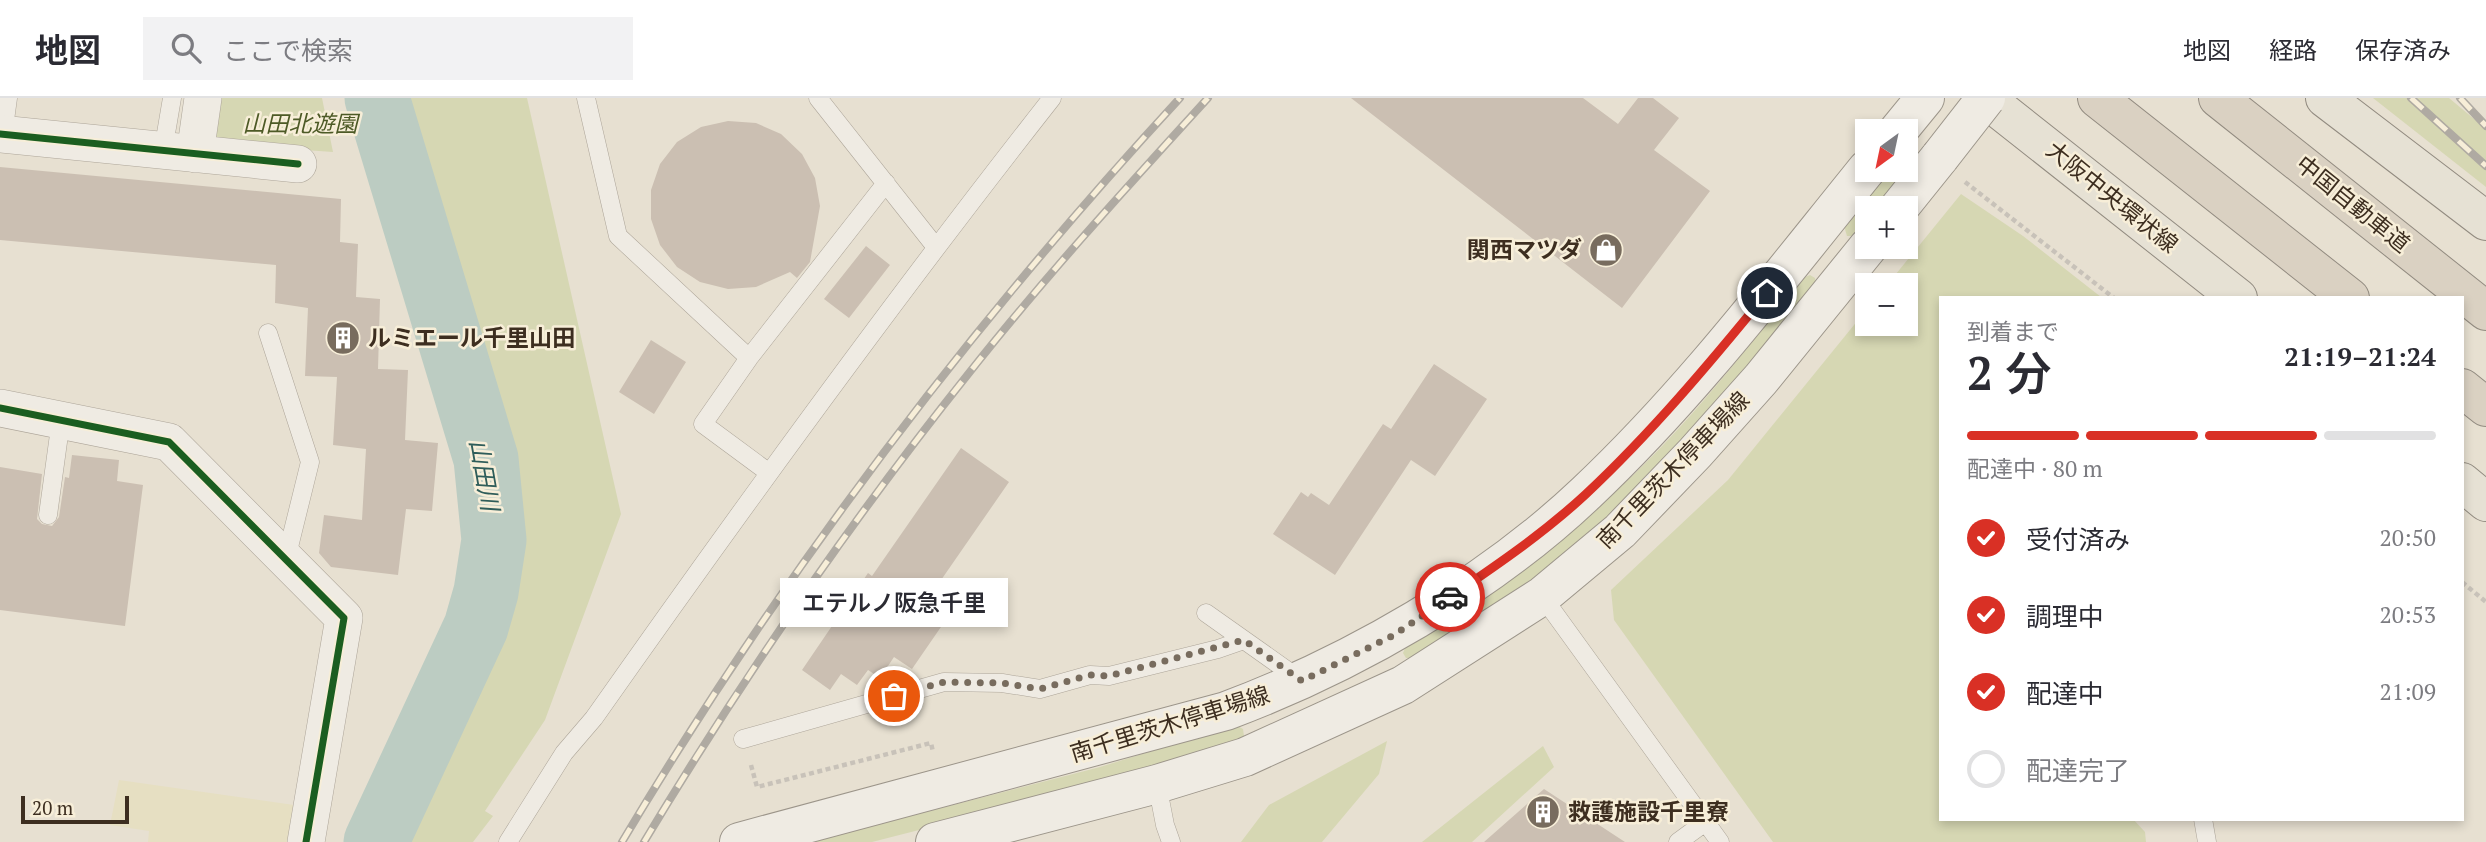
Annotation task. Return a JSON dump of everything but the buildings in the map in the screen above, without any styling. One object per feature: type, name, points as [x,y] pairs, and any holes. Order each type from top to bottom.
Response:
[{"type":"highway","points":[[2097,98],[2347,296]]},
{"type":"highway","name":"中国自動車道","points":[[2218,98],[2314,171],[2486,311]]},
{"type":"highway","points":[[2464,390],[2486,407]]},
{"type":"main road","points":[[1908,119],[1925,98]]},
{"type":"main road","points":[[1914,196],[1949,167],[1986,98]]},
{"type":"main road","name":"大阪中央環状線","points":[[1986,98],[2235,296]]},
{"type":"main road","points":[[2325,98],[2486,221]]},
{"type":"main road","name":"南千里茨木停車場線","points":[[738,842],[1226,711],[1302,681],[1394,635],[1511,555],[1585,494],[1717,355],[1857,182]]},
{"type":"main road","name":"南千里茨木停車場線","points":[[934,842],[1157,784],[1245,757],[1403,685],[1542,596],[1620,531],[1761,379],[1858,259]]},
{"type":"main road","points":[[2464,484],[2486,502]]},
{"type":"street","points":[[179,153],[203,98]]},
{"type":"street","points":[[1,134],[298,164]]},
{"type":"street","points":[[0,408],[169,442],[344,618],[306,842]]},
{"type":"lane","points":[[1,134],[8,98]]},
{"type":"lane","points":[[172,98],[179,153]]},
{"type":"lane","points":[[586,98],[618,236],[749,358]]},
{"type":"lane","points":[[818,98],[935,246]]},
{"type":"lane","points":[[508,842],[564,752],[594,718],[768,472],[935,246],[1052,98]]},
{"type":"lane","points":[[768,472],[703,424],[749,358],[886,183]]},
{"type":"lane","points":[[268,334],[310,461],[286,559]]},
{"type":"lane","points":[[48,516],[61,420]]},
{"type":"lane","points":[[1542,596],[1720,842]]},
{"type":"lane","points":[[1206,613],[1302,681]]},
{"type":"lane","points":[[743,739],[944,682],[1002,683],[1040,689],[1090,675],[1109,676],[1244,640]]},
{"type":"lane","points":[[1157,784],[1164,825],[1171,842]]},
{"type":"lane","points":[[2203,821],[2207,842]]},
{"type":"lane","points":[[1678,842],[1704,823]]},
{"type":"path","points":[[1949,167],[2111,296]]},
{"type":"path","points":[[2464,584],[2486,602]]},
{"type":"path","points":[[743,739],[757,787],[931,743],[934,755]]},
{"type":"shaded area","points":[[119,780],[294,805],[289,838],[287,842],[148,842],[149,831],[110,825]]},
{"type":"green space","name":"山田北遊園","points":[[211,98],[322,98],[333,152],[204,143]]},
{"type":"green space","points":[[398,98],[527,98],[621,514],[545,720],[485,811],[493,816],[473,842],[395,842],[490,632],[507,570],[509,540],[502,463]]},
{"type":"green space","points":[[2373,98],[2449,98],[2486,129],[2486,187]]},
{"type":"green space","points":[[1879,182],[1898,182],[1887,196],[1868,196]]},
{"type":"green space","points":[[1961,194],[2023,236],[2100,296],[1939,296],[1939,821],[2135,821],[2145,832],[2146,842],[1773,842],[1614,620],[1611,590],[1728,480],[1855,324],[1855,336],[1918,336],[1918,273],[1897,273],[1908,259],[1918,259],[1918,247]]},
{"type":"green space","points":[[1855,212],[1855,236],[1847,236],[1844,226]]},
{"type":"green space","points":[[1810,275],[1815,278],[1816,286],[1750,368],[1608,518],[1532,579],[1413,658],[1406,658],[1403,653],[1406,646],[1550,544],[1625,483],[1679,428],[1803,278]]},
{"type":"green space","points":[[1236,725],[1243,729],[1244,736],[1238,741],[1103,783],[872,842],[809,842],[1100,767]]},
{"type":"green space","points":[[1387,741],[1379,774],[1322,842],[1241,842],[1269,805]]},
{"type":"green space","points":[[1543,746],[1554,767],[1472,842],[1422,842]]},
{"type":"waterway","name":"山田川","points":[[376,842],[476,627],[486,592],[494,540],[486,459],[377,98]]},
{"type":"railway","points":[[622,842],[747,645],[881,456],[1026,273],[1180,98]]},
{"type":"railway","points":[[644,842],[719,721],[799,602],[925,429],[1056,268],[1208,98]]},
{"type":"railway","points":[[2411,98],[2486,166]]},
{"type":"railway","points":[[2460,98],[2486,126]]},
{"type":"cycle path","points":[[0,134],[298,164]]},
{"type":"cycle path","points":[[0,408],[169,442],[344,618],[306,842]]},
{"type":"way so far","points":[[894,696],[944,682],[1002,683],[1040,689],[1090,675],[1109,676],[1244,640],[1302,681],[1394,635],[1450,597]]},
{"type":"place","name":"関西マツダ","points":[[1606,250]]},
{"type":"place","name":"ルミエール千里山田","points":[[343,338]]},
{"type":"place","name":"エテルノ阪急千里","points":[[894,696]]},
{"type":"place","name":"救護施設千里寮","points":[[1543,812]]},
{"type":"route","points":[[1450,597],[1511,555],[1585,494],[1717,355],[1767,293]]}]
